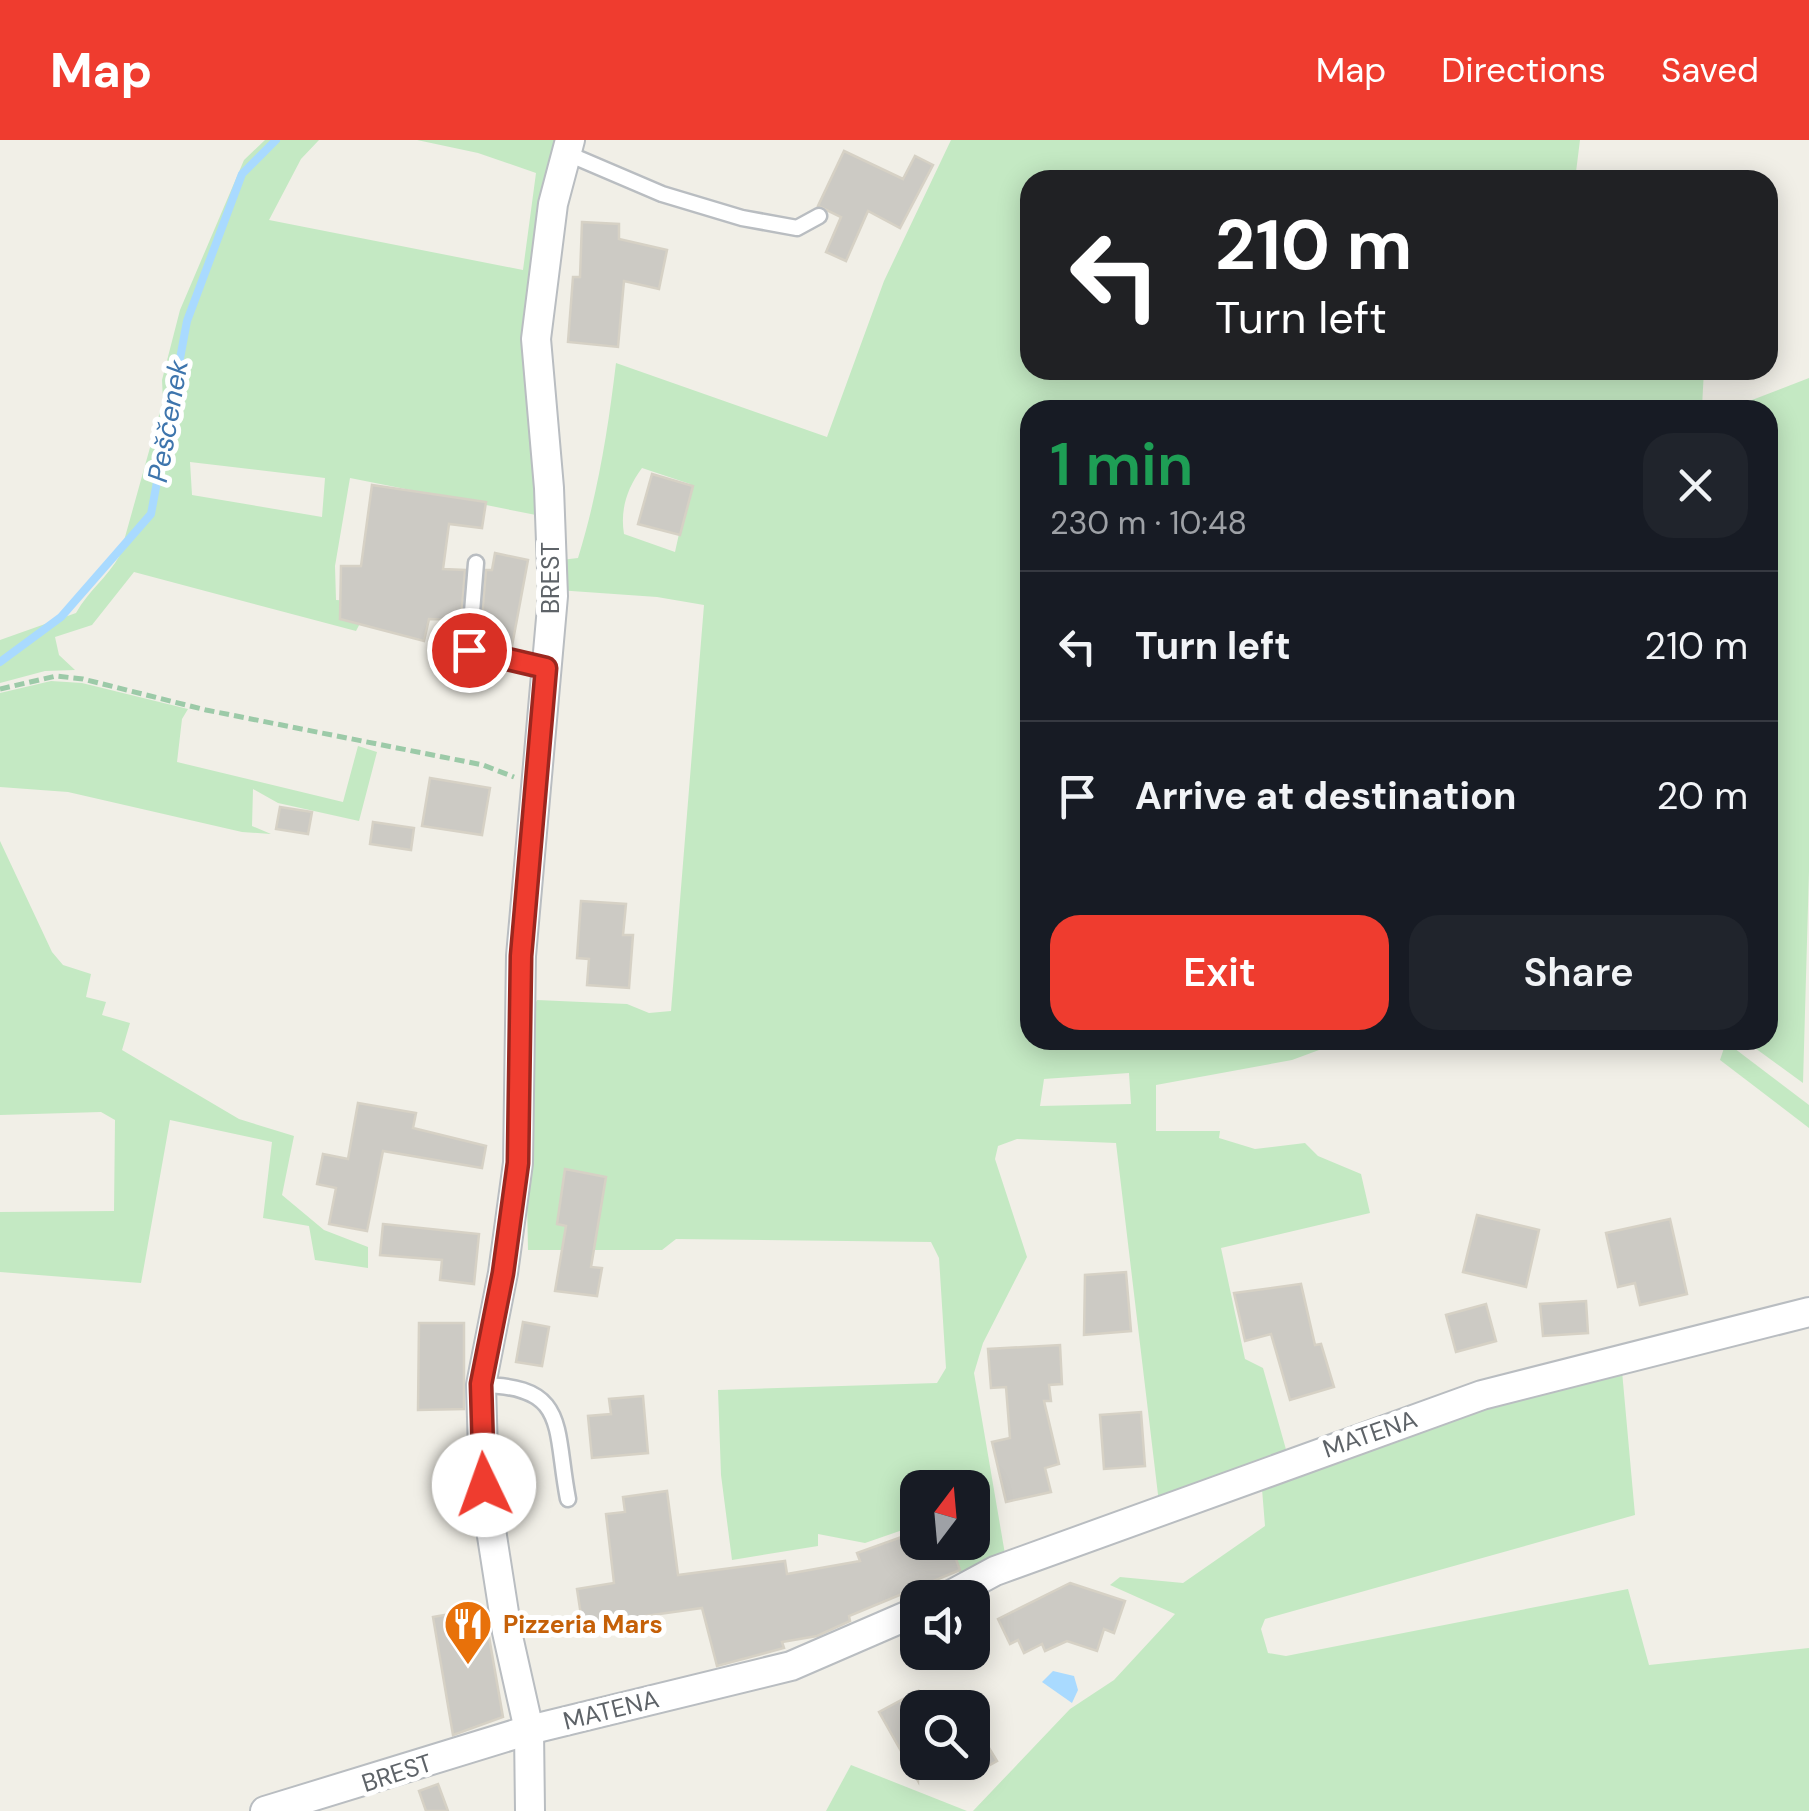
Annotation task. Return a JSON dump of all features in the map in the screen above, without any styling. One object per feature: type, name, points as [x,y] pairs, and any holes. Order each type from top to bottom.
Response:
[{"type":"street","name":"BREST","points":[[530,1811],[529,1730],[507,1632],[484,1485],[481,1384],[503,1273],[518,1163],[521,956],[552,564],[536,339],[553,204],[568,146]]},
{"type":"street","name":"MATENA","points":[[981,1580],[1014,1564],[1482,1395],[1809,1312]]},
{"type":"street","name":"MATENA","points":[[529,1730],[791,1666],[900,1619]]},
{"type":"street","name":"BREST","points":[[264,1811],[529,1730]]},
{"type":"lane","points":[[568,146],[662,194],[742,218],[797,228],[819,216]]},
{"type":"lane","points":[[476,562],[469,650],[546,668]]},
{"type":"lane","points":[[481,1384],[524,1389],[550,1405],[568,1499]]},
{"type":"path","points":[[0,689],[56,676],[82,679],[206,710],[483,765],[512,775],[533,793]]},
{"type":"green space","points":[[265,140],[319,140],[301,159],[269,220],[523,270],[536,173],[478,153],[417,140],[560,140],[548,183],[541,516],[350,478],[335,566],[336,600],[371,602],[356,631],[134,572],[92,625],[55,637],[59,655],[75,670],[45,671],[0,683],[0,640],[76,613],[120,555],[163,401],[162,380],[180,310],[244,160]],"holes":[[[190,462],[325,478],[322,517],[192,495]]]},
{"type":"green space","points":[[951,140],[1580,140],[1576,170],[1020,170],[1020,380],[1703,380],[1702,400],[1020,400],[1020,1050],[1319,1050],[1292,1060],[1156,1085],[1156,1131],[1220,1131],[1219,1138],[1255,1149],[1305,1143],[1318,1156],[1361,1174],[1370,1213],[1221,1248],[1245,1359],[1263,1368],[1287,1453],[1159,1503],[1116,1143],[1017,1139],[998,1146],[995,1159],[1027,1257],[983,1343],[974,1373],[1006,1560],[961,1578],[955,1560],[990,1560],[990,1470],[900,1470],[900,1531],[865,1543],[818,1534],[818,1546],[732,1560],[721,1475],[718,1390],[937,1383],[946,1368],[939,1258],[931,1242],[676,1239],[662,1250],[528,1250],[527,1203],[522,1188],[532,1010],[537,1000],[627,1004],[649,1013],[671,1011],[704,605],[657,597],[557,590],[561,560],[578,558],[585,534],[602,461],[616,363],[827,437],[884,281]],"holes":[[[642,468],[690,484],[675,552],[624,534],[626,500]],[[1129,1073],[1131,1104],[1040,1106],[1044,1079]]]},
{"type":"green space","points":[[1809,378],[1809,871],[1803,1083],[1758,1050],[1778,1050],[1778,400],[1752,400]]},
{"type":"green space","points":[[51,681],[82,683],[188,709],[182,719],[177,762],[343,802],[358,746],[377,752],[359,821],[278,803],[253,789],[252,826],[271,834],[242,832],[68,792],[0,787],[0,693]]},
{"type":"green space","points":[[0,841],[52,952],[63,965],[91,974],[86,997],[106,1002],[102,1015],[130,1023],[122,1050],[239,1119],[294,1136],[282,1195],[324,1230],[368,1247],[368,1268],[315,1260],[309,1226],[263,1218],[272,1142],[170,1120],[141,1283],[0,1272],[0,1212],[114,1211],[115,1120],[101,1112],[0,1115]]},
{"type":"green space","points":[[1723,1050],[1737,1050],[1809,1105],[1809,1128],[1720,1060]]},
{"type":"green space","points":[[1622,1371],[1635,1515],[1265,1619],[1261,1629],[1268,1653],[1286,1656],[1628,1589],[1649,1665],[1809,1648],[1809,1811],[973,1811],[1070,1709],[1114,1680],[1175,1614],[1110,1585],[1120,1577],[1183,1583],[1265,1526],[1262,1489],[1478,1409]]},
{"type":"green space","points":[[851,1765],[967,1811],[826,1811]]},
{"type":"water","points":[[1053,1671],[1074,1676],[1078,1690],[1072,1703],[1042,1682]]},
{"type":"building","points":[[844,151],[903,179],[915,156],[933,165],[900,228],[868,211],[846,261],[826,252],[841,217],[818,206]]},
{"type":"building","points":[[582,222],[619,224],[619,239],[667,250],[659,289],[624,281],[618,347],[568,342],[573,277],[580,277]]},
{"type":"building","points":[[652,474],[693,486],[680,535],[638,524]]},
{"type":"building","points":[[372,485],[486,502],[482,528],[449,524],[443,569],[465,570],[461,620],[429,619],[424,641],[340,619],[341,566],[361,566]]},
{"type":"building","points":[[495,553],[528,560],[512,646],[480,640],[486,570],[492,570]]},
{"type":"building","points":[[430,778],[490,788],[482,835],[422,826]]},
{"type":"building","points":[[280,807],[312,812],[308,834],[276,829]]},
{"type":"building","points":[[373,822],[414,828],[411,850],[370,844]]},
{"type":"building","points":[[581,901],[626,904],[623,935],[633,935],[629,988],[587,985],[589,959],[577,958]]},
{"type":"building","points":[[358,1103],[416,1113],[413,1128],[486,1146],[482,1168],[383,1151],[367,1231],[329,1224],[336,1188],[317,1184],[323,1154],[348,1159]]},
{"type":"building","points":[[565,1169],[606,1177],[591,1267],[602,1268],[597,1296],[555,1291],[566,1226],[557,1224]]},
{"type":"building","points":[[1477,1215],[1539,1230],[1526,1287],[1463,1272]]},
{"type":"building","points":[[1670,1219],[1687,1294],[1640,1305],[1635,1283],[1618,1287],[1606,1233]]},
{"type":"building","points":[[383,1224],[479,1234],[474,1284],[440,1280],[442,1260],[380,1255]]},
{"type":"building","points":[[1126,1272],[1131,1331],[1084,1335],[1085,1275]]},
{"type":"building","points":[[1301,1284],[1315,1345],[1321,1344],[1334,1387],[1290,1400],[1271,1334],[1245,1341],[1234,1293]]},
{"type":"building","points":[[1586,1301],[1588,1333],[1543,1336],[1540,1304]]},
{"type":"building","points":[[1486,1304],[1496,1341],[1456,1352],[1446,1315]]},
{"type":"building","points":[[523,1322],[549,1327],[542,1366],[516,1362]]},
{"type":"building","points":[[419,1323],[464,1323],[464,1409],[418,1410]]},
{"type":"building","points":[[1060,1345],[1062,1384],[1049,1385],[1051,1401],[1044,1401],[1059,1464],[1045,1468],[1051,1492],[1006,1502],[992,1442],[1010,1438],[1006,1387],[991,1388],[988,1349]]},
{"type":"building","points":[[643,1396],[648,1453],[592,1458],[588,1416],[611,1414],[609,1399]]},
{"type":"building","points":[[1141,1412],[1145,1466],[1104,1469],[1100,1415]]},
{"type":"building","points":[[667,1491],[678,1575],[785,1561],[787,1574],[860,1561],[857,1553],[900,1537],[900,1560],[956,1560],[960,1570],[936,1580],[900,1580],[900,1595],[849,1616],[850,1621],[817,1636],[782,1642],[784,1648],[717,1666],[702,1608],[638,1617],[639,1627],[584,1635],[577,1589],[614,1583],[606,1514],[625,1512],[623,1497]]},
{"type":"building","points":[[1070,1583],[1125,1601],[1114,1633],[1104,1629],[1097,1651],[1067,1641],[1045,1651],[1042,1644],[1024,1653],[1018,1640],[1010,1644],[998,1619]]},
{"type":"building","name":"Pizzeria Mars","points":[[484,1608],[503,1717],[453,1735],[433,1617]]},
{"type":"building","points":[[900,1701],[900,1749],[879,1712]]},
{"type":"building","points":[[438,1784],[448,1811],[426,1811],[419,1791]]},
{"type":"waterway","name":"Peščenek","points":[[0,662],[61,617],[151,514],[187,321],[242,174],[276,140]]},
{"type":"place","name":"Pizzeria Mars","points":[[468,1666]]},
{"type":"route","points":[[469,650],[546,668],[521,956],[518,1163],[503,1273],[481,1384],[484,1485]]}]
